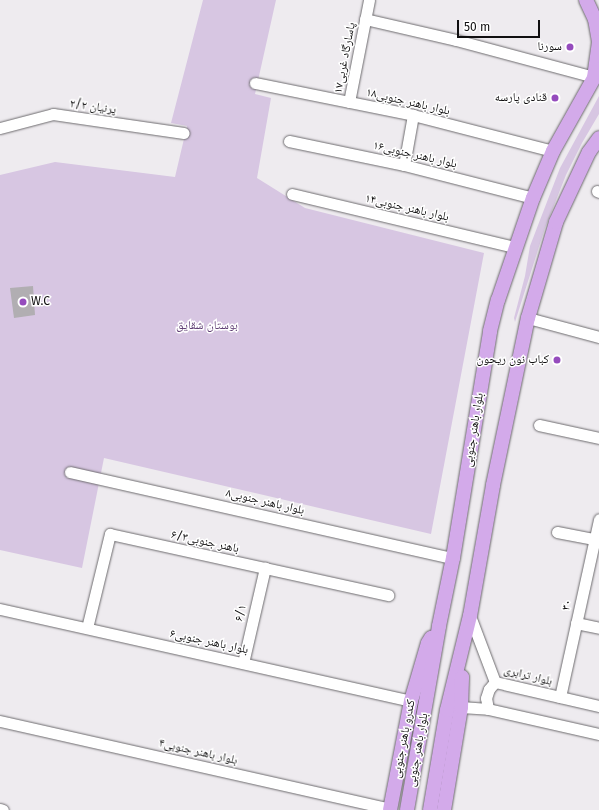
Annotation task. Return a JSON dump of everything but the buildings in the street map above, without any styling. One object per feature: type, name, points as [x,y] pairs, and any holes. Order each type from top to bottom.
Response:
[{"type":"main road","points":[[586,0],[595,19],[599,42],[595,76]]},
{"type":"main road","name":"بلوار باهنر جنوبی","points":[[407,810],[439,626],[453,558],[490,331],[515,247],[533,198],[553,151],[595,76]]},
{"type":"main road","name":"بلوار باهنر جنوبی","points":[[430,810],[447,710],[470,616],[493,486],[528,318],[556,222],[589,152],[599,138]]},
{"type":"main road","name":"کندرو باهنر جنوبی","points":[[390,809],[411,701],[428,643],[439,626]]},
{"type":"main road","points":[[444,810],[460,707],[464,645]]},
{"type":"street","name":"۱۷پاسارگاد غربی","points":[[349,102],[369,0]]},
{"type":"street","points":[[365,19],[456,40],[595,76]]},
{"type":"street","name":"۱۸بلوار باهنر جنوبی","points":[[255,83],[413,115],[553,151]]},
{"type":"street","name":"پرنیان ۲/۲","points":[[0,128],[52,114],[184,133]]},
{"type":"street","points":[[404,165],[413,115]]},
{"type":"street","name":"بلوار باهنر جنوبی۱۶","points":[[289,141],[404,165],[533,198]]},
{"type":"street","name":"بلوار باهنر جنوبی۱۴","points":[[292,194],[515,247]]},
{"type":"street","points":[[528,318],[599,337]]},
{"type":"street","points":[[539,424],[599,438]]},
{"type":"street","name":"۸بلوار باهنر جنوبی","points":[[70,472],[453,558]]},
{"type":"street","name":"۳۰","points":[[560,697],[576,623],[597,540],[599,519]]},
{"type":"street","points":[[557,532],[597,540]]},
{"type":"street","name":"۶/۳باهنر جنوبی","points":[[87,628],[110,534],[388,595]]},
{"type":"street","name":"۶/۱","points":[[244,663],[265,568]]},
{"type":"street","name":"بلوار باهنر جنوبی۶","points":[[0,609],[411,701]]},
{"type":"street","name":"بلوار ترابری","points":[[470,616],[495,682],[599,706]]},
{"type":"street","points":[[576,623],[599,628]]},
{"type":"street","points":[[488,709],[486,698],[489,689],[495,682]]},
{"type":"street","points":[[460,707],[488,709],[599,734]]},
{"type":"street","name":"بلوار باهنر جنوبی۴","points":[[0,722],[390,809]]},
{"type":"green space","name":"بوستان شقایق","points":[[203,0],[276,0],[255,94],[271,98],[257,178],[305,208],[484,253],[431,534],[104,458],[82,568],[0,550],[0,175],[55,162],[175,177],[187,126],[171,123]]},
{"type":"green space","points":[[599,96],[599,114],[566,175],[545,228],[515,322],[514,318],[525,276],[530,246],[560,168]]},
{"type":"place","name":"سورنا","points":[[570,47]]},
{"type":"place","name":"قنادی پارسه","points":[[555,98]]},
{"type":"place","name":"W.C","points":[[23,302]]},
{"type":"place","name":"کباب نون ریحون","points":[[557,360]]}]
